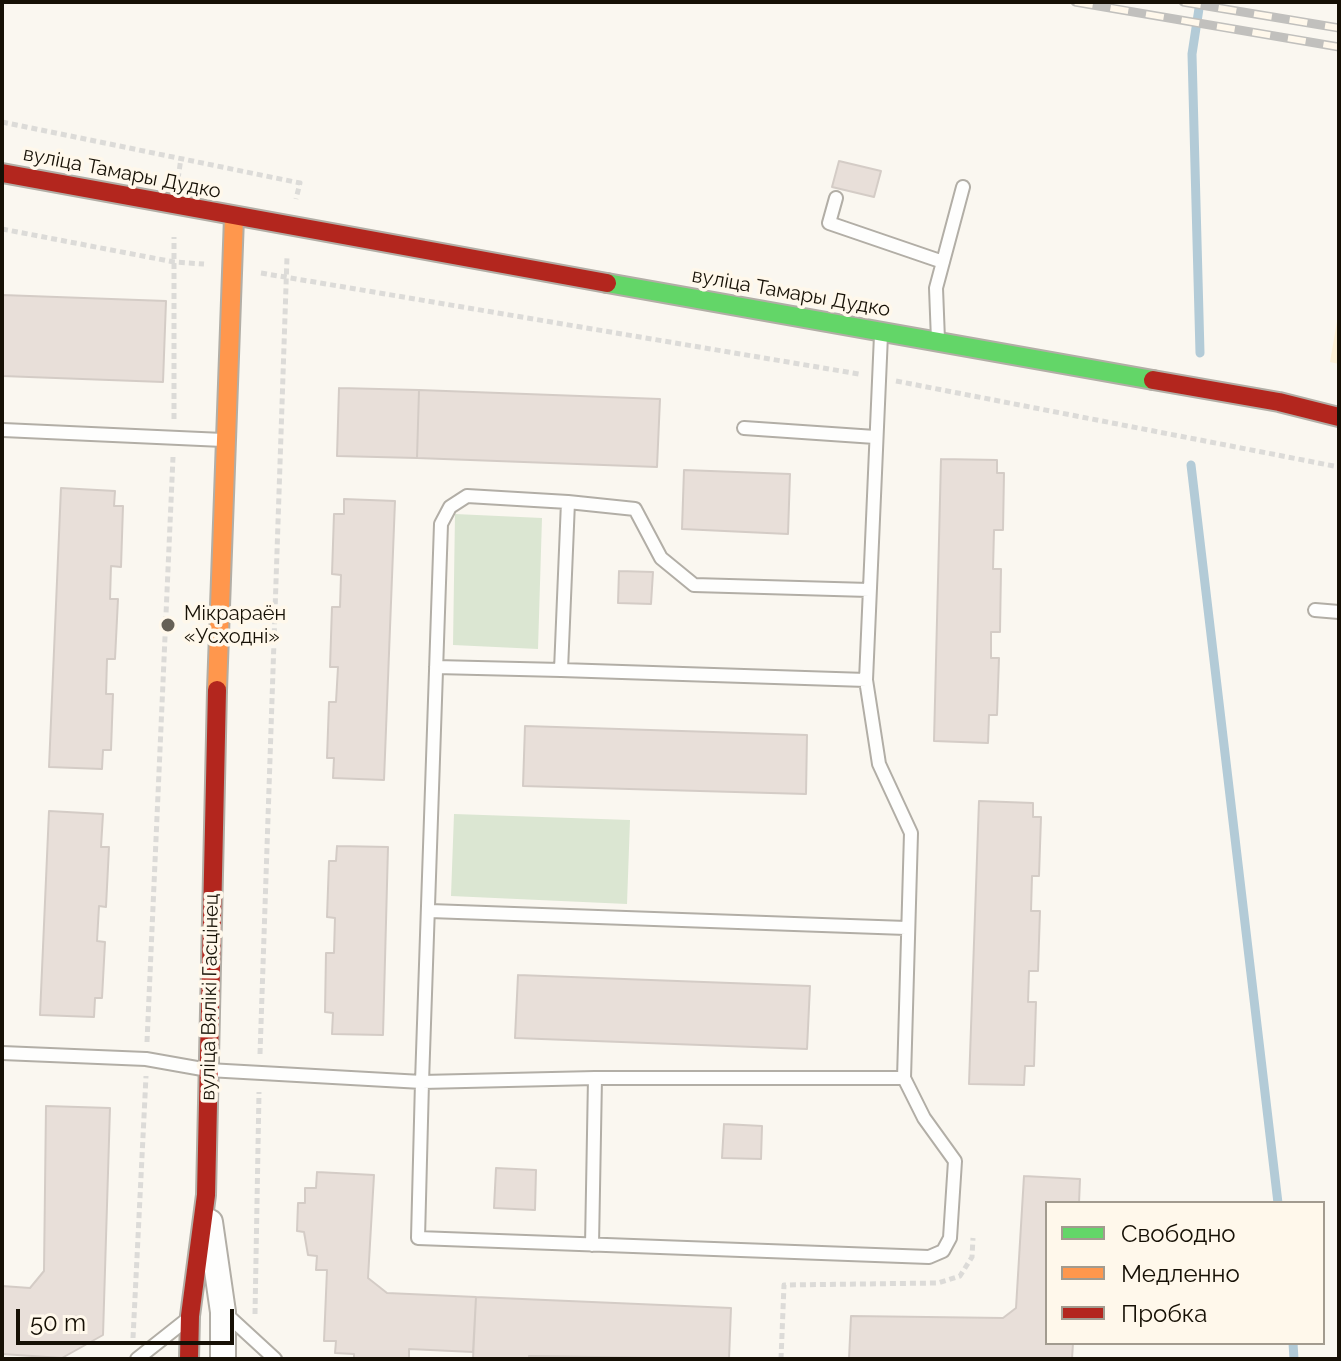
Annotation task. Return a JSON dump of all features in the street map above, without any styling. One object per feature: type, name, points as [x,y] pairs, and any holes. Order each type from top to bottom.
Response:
[{"type":"street","name":"вуліца Тамары Дудко","points":[[2,173],[175,207],[1279,402],[1339,417]]},
{"type":"street","name":"вуліца Тамары Дудко","points":[[213,799],[234,217]]},
{"type":"street","name":"вуліца Вялікі Гасцінец","points":[[189,1359],[190,1316],[206,1195],[213,799]]},
{"type":"street","name":"вуліца Вялікі Гасцінец","points":[[206,1195],[223,1312],[223,1359]]},
{"type":"lane","points":[[938,341],[936,288],[963,187]]},
{"type":"lane","points":[[836,198],[829,223],[943,262]]},
{"type":"lane","points":[[869,590],[694,585],[661,558],[635,509],[467,496],[450,507],[441,524],[418,1238],[929,1257],[943,1251],[950,1238],[955,1161],[924,1118],[904,1078],[911,833],[879,764],[866,680],[881,332]]},
{"type":"lane","points":[[744,428],[875,437]]},
{"type":"lane","points":[[2,432],[226,440]]},
{"type":"lane","points":[[561,670],[568,502]]},
{"type":"lane","points":[[1315,610],[1339,612]]},
{"type":"lane","points":[[436,667],[866,680]]},
{"type":"lane","points":[[430,911],[906,928]]},
{"type":"lane","points":[[2,1053],[146,1059],[208,1070],[422,1082],[595,1078],[904,1078]]},
{"type":"lane","points":[[592,1245],[595,1078]]},
{"type":"lane","points":[[223,1312],[275,1359]]},
{"type":"lane","points":[[135,1353],[190,1316]]},
{"type":"path","points":[[135,1353],[174,437],[175,207],[181,158]]},
{"type":"path","points":[[2,229],[174,262],[232,266],[284,279],[680,342],[1339,467]]},
{"type":"shaded area","points":[[1339,310],[1339,364],[1330,362]]},
{"type":"green space","points":[[455,514],[542,518],[538,649],[453,645]]},
{"type":"green space","points":[[454,814],[630,820],[627,904],[451,896]]},
{"type":"building","points":[[839,161],[881,171],[874,197],[832,187]]},
{"type":"building","points":[[2,295],[166,301],[163,382],[2,376]]},
{"type":"building","points":[[339,388],[419,390],[417,458],[337,456]]},
{"type":"building","points":[[419,390],[660,399],[657,467],[417,458]]},
{"type":"building","points":[[941,459],[997,460],[997,473],[1004,473],[1003,530],[994,530],[993,569],[1001,569],[1000,632],[991,632],[991,658],[999,658],[997,715],[989,715],[988,743],[934,741]]},
{"type":"building","points":[[684,470],[790,474],[788,534],[682,529]]},
{"type":"building","points":[[61,488],[115,491],[114,506],[123,506],[121,567],[111,566],[110,599],[118,599],[115,659],[107,659],[106,694],[113,694],[111,750],[103,750],[102,769],[49,767]]},
{"type":"building","points":[[344,499],[395,501],[384,780],[333,778],[334,758],[327,758],[329,702],[336,702],[338,667],[330,667],[332,607],[340,607],[341,575],[332,574],[334,514],[344,514]]},
{"type":"building","points":[[619,571],[653,572],[651,604],[618,603]]},
{"type":"building","points":[[525,726],[807,735],[806,794],[523,786]]},
{"type":"building","points":[[979,801],[1033,803],[1033,817],[1041,817],[1039,876],[1032,876],[1031,911],[1040,911],[1038,971],[1029,971],[1028,1002],[1036,1002],[1034,1066],[1025,1066],[1024,1085],[969,1084]]},
{"type":"building","points":[[49,811],[103,814],[101,847],[109,847],[106,907],[99,906],[97,941],[105,942],[102,998],[95,998],[94,1017],[40,1015]]},
{"type":"building","points":[[337,846],[388,847],[383,1035],[332,1034],[333,1013],[325,1012],[326,953],[334,953],[335,918],[327,917],[329,861],[336,861]]},
{"type":"building","points":[[518,975],[810,986],[807,1049],[515,1038]]},
{"type":"building","points":[[46,1106],[110,1108],[103,1335],[62,1358],[2,1354],[2,1286],[30,1288],[44,1271]]},
{"type":"building","points":[[724,1124],[762,1126],[761,1159],[722,1158]]},
{"type":"building","points":[[496,1168],[536,1170],[535,1210],[494,1208]]},
{"type":"building","points":[[317,1172],[374,1175],[368,1278],[387,1293],[476,1297],[473,1352],[409,1349],[409,1359],[354,1359],[354,1354],[335,1353],[336,1341],[324,1341],[327,1270],[316,1270],[317,1256],[308,1255],[304,1232],[297,1231],[298,1203],[305,1203],[305,1188],[316,1188]]},
{"type":"building","points":[[1024,1176],[1080,1179],[1079,1201],[1045,1201],[1045,1345],[1073,1345],[1072,1359],[849,1359],[851,1316],[1003,1318],[1016,1308]]},
{"type":"building","points":[[476,1297],[731,1308],[729,1359],[529,1356],[529,1359],[473,1359]]},
{"type":"waterway","points":[[1200,2],[1192,54],[1200,353]]},
{"type":"waterway","points":[[1191,465],[1278,1201]]},
{"type":"waterway","points":[[1293,1345],[1294,1359]]},
{"type":"railway","points":[[1075,2],[1339,47]]},
{"type":"railway","points":[[1183,2],[1339,28]]},
{"type":"traffic: fast","points":[[607,283],[1153,380]]},
{"type":"traffic: slow","points":[[217,690],[234,217]]},
{"type":"traffic: jam","points":[[2,173],[607,283]]},
{"type":"traffic: jam","points":[[1153,380],[1279,402],[1339,417]]},
{"type":"traffic: jam","points":[[189,1359],[190,1316],[206,1195],[217,690]]},
{"type":"place","name":"Мікрараён «Усходні»","points":[[168,625]]}]
